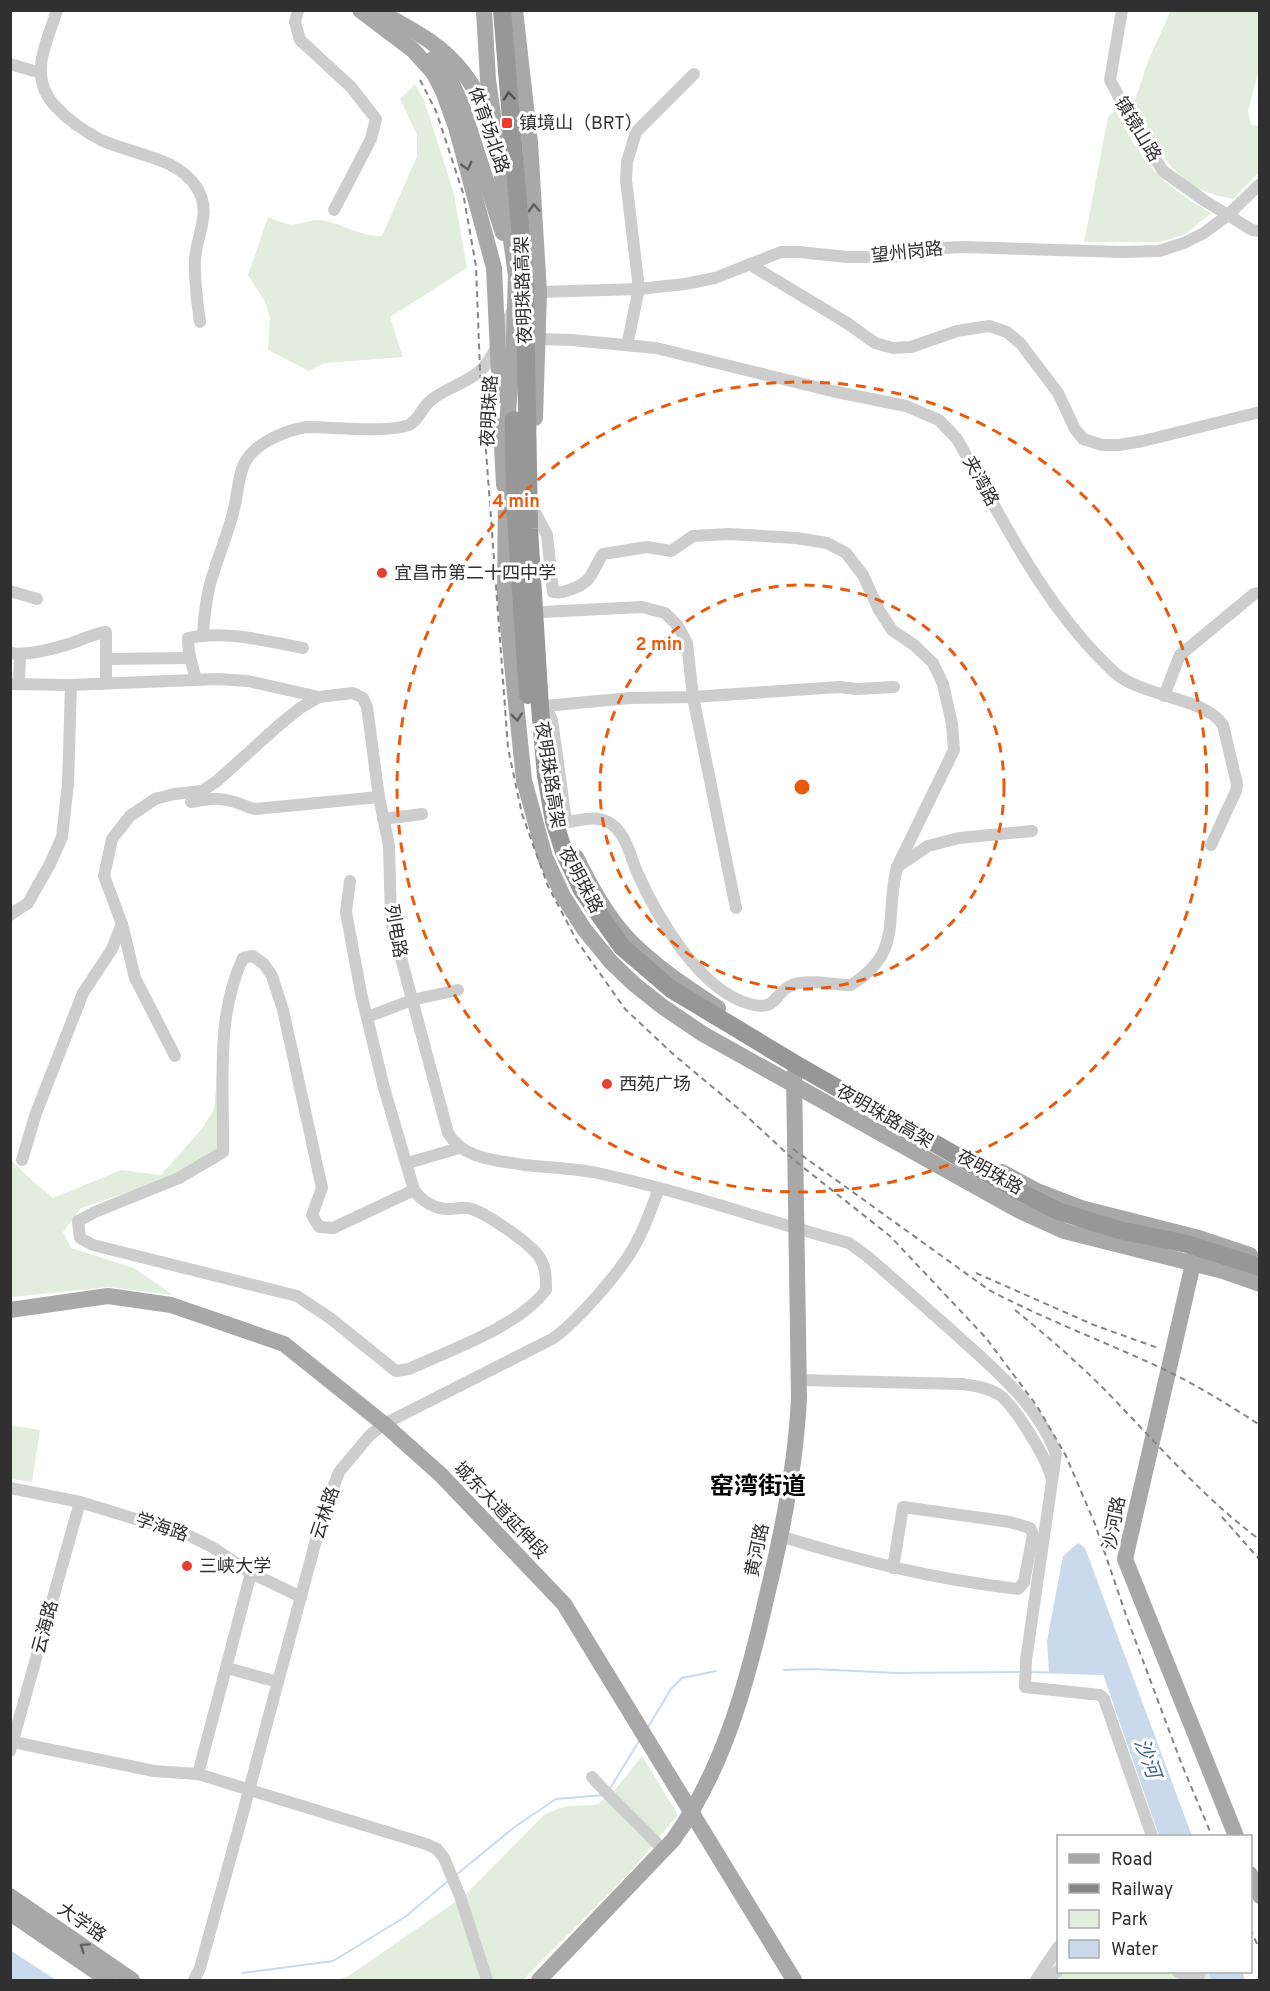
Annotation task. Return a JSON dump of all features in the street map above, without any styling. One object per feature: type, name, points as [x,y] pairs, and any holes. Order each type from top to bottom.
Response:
[{"type":"highway","name":"夜明珠路高架","points":[[502,10],[525,289],[529,529],[546,776],[554,821],[564,852],[582,890],[622,947],[671,989],[797,1065],[1020,1192],[1058,1211],[1119,1230],[1187,1244],[1260,1267]]},
{"type":"highway","name":"夜明珠路高架","points":[[514,340],[515,502],[525,669],[540,796],[554,851],[572,891],[612,949],[635,972],[693,1014],[1028,1207],[1067,1225],[1207,1260],[1260,1279]]},
{"type":"main road","points":[[360,10],[413,50],[432,72],[443,91],[456,127],[494,268],[506,536],[515,612],[525,669]]},
{"type":"main road","name":"体育场北路","points":[[367,10],[420,45],[448,75],[497,196]]},
{"type":"main road","points":[[376,10],[431,42],[446,55],[477,92],[490,122],[506,172],[521,232]]},
{"type":"main road","name":"体育场北路","points":[[376,10],[423,42],[450,73],[464,102],[497,196]]},
{"type":"main road","name":"夜明珠路","points":[[484,10],[497,196],[515,264],[514,340],[506,417],[505,597],[524,780],[545,857],[563,896],[611,962],[663,1007],[703,1034],[1018,1210],[1064,1231],[1223,1271],[1260,1284]]},
{"type":"main road","name":"夜明珠路","points":[[515,10],[530,143],[539,292],[534,427],[545,706],[552,776],[564,832],[603,907],[630,941],[651,961],[700,996],[797,1059],[1037,1191],[1081,1208],[1199,1238],[1260,1258]]},
{"type":"main road","name":"黄河路","points":[[554,1980],[677,1849],[691,1822],[731,1723],[753,1656],[784,1537],[802,1380],[797,1059]]},
{"type":"main road","name":"沙河路","points":[[1199,1238],[1125,1558],[1236,1835]]},
{"type":"main road","name":"城东大道延伸段","points":[[10,1310],[108,1296],[171,1305],[284,1344],[382,1425],[442,1483],[555,1607],[794,1980]]},
{"type":"main road","name":"城东大道延伸段","points":[[10,1316],[105,1302],[174,1313],[282,1350],[382,1425]]},
{"type":"main road","name":"黄河路","points":[[539,1980],[691,1822]]},
{"type":"main road","name":"城东大道延伸段","points":[[691,1822],[781,1980]]},
{"type":"main road","points":[[1252,1876],[1260,1896]]},
{"type":"main road","name":"大学路","points":[[10,1896],[132,1980]]},
{"type":"main road","name":"大学路","points":[[10,1913],[108,1980]]},
{"type":"street","points":[[57,10],[40,65],[42,84],[52,103],[70,122],[102,140],[177,168],[196,187],[204,203],[204,224],[195,256],[195,287],[200,322]]},
{"type":"street","points":[[298,10],[296,22],[300,40],[351,87],[376,119],[371,139],[334,210]]},
{"type":"street","name":"镇镜山路","points":[[1122,10],[1110,80],[1123,107],[1163,171],[1205,201],[1252,230],[1260,231]]},
{"type":"street","points":[[10,64],[41,73]]},
{"type":"street","points":[[627,345],[639,289],[626,180],[627,162],[636,132],[694,74]]},
{"type":"street","name":"望州岗路","points":[[539,292],[674,286],[715,278],[781,252],[880,257],[964,247],[1159,251],[1184,243],[1204,233],[1229,214],[1260,184]]},
{"type":"street","points":[[749,264],[847,323],[875,343],[893,348],[911,347],[957,331],[989,326],[1007,332],[1021,344],[1058,393],[1075,429],[1083,439],[1102,445],[1143,441],[1260,412]]},
{"type":"street","points":[[203,634],[210,584],[232,517],[241,474],[247,460],[279,435],[293,429],[307,427],[395,428],[411,424],[428,402],[480,370],[491,357],[516,302]]},
{"type":"street","name":"夹湾路","points":[[538,339],[656,348],[906,406],[939,420],[957,439],[1034,576],[1066,619],[1116,674],[1164,696],[1207,710],[1219,718],[1223,725],[1237,784],[1236,791],[1211,845]]},
{"type":"street","points":[[536,514],[547,535],[553,592],[560,593],[584,585],[591,578],[595,565],[603,554],[647,548],[671,551],[693,536],[729,534],[796,538],[826,543],[846,553],[863,575],[879,610],[892,630],[914,645],[933,663],[943,684],[952,724],[954,750],[897,867],[891,898],[889,938],[876,965],[851,985],[807,983],[789,986],[774,1002],[764,1007],[732,998],[692,962],[668,932],[638,874],[624,838],[611,823],[598,818],[568,822],[552,720],[545,706],[630,698],[693,697],[839,687],[857,689],[894,687]]},
{"type":"street","points":[[10,591],[37,599]]},
{"type":"street","points":[[1164,696],[1180,655],[1254,594],[1260,593]]},
{"type":"street","points":[[542,612],[642,607],[665,613],[678,626],[687,643],[693,697],[736,908]]},
{"type":"street","points":[[15,684],[15,654],[68,644],[106,632],[106,682]]},
{"type":"street","points":[[196,680],[188,658],[188,638],[203,634],[223,635],[303,648]]},
{"type":"street","points":[[106,659],[188,658]]},
{"type":"street","name":"列电路","points":[[15,684],[248,681],[319,696],[353,693],[363,698],[367,707],[379,797],[389,846],[391,921],[448,1133],[459,1148]]},
{"type":"street","points":[[10,915],[28,903],[62,837],[68,784],[71,685]]},
{"type":"street","points":[[175,1056],[135,978],[122,924],[105,876],[112,839],[130,816],[155,799],[202,791],[243,759],[300,708],[319,696]]},
{"type":"street","points":[[191,802],[218,799],[233,801],[242,807],[255,809],[379,797]]},
{"type":"street","points":[[383,819],[422,814]]},
{"type":"street","points":[[897,867],[928,846],[959,838],[1032,831]]},
{"type":"street","points":[[350,880],[346,912],[361,993],[384,1089],[408,1163],[414,1190],[420,1200],[448,1209],[462,1207],[474,1209],[490,1217],[524,1242],[540,1257],[545,1273],[546,1290],[525,1312],[509,1322],[409,1369],[396,1371],[330,1318],[297,1296],[93,1245],[80,1238],[78,1221],[179,1178],[223,1152],[222,1071],[231,992],[243,958],[253,956],[264,964],[272,976],[283,1010],[322,1188],[312,1215],[318,1227],[333,1228],[414,1190]]},
{"type":"street","points":[[22,1160],[36,1113],[83,993],[112,949],[122,924]]},
{"type":"street","points":[[368,1017],[412,1000],[458,990]]},
{"type":"street","points":[[408,1163],[459,1148],[487,1159],[552,1169],[596,1172],[849,1243],[991,1365],[1018,1393],[1052,1442],[1056,1454],[1025,1687],[1094,1693],[1104,1699],[1152,1835]]},
{"type":"street","name":"云林路","points":[[194,1980],[200,1968],[249,1791],[323,1514],[339,1472],[370,1435],[382,1425],[562,1332],[585,1309],[634,1247],[659,1188]]},
{"type":"street","points":[[802,1380],[962,1384],[984,1387],[1000,1396],[1014,1412],[1049,1466],[1052,1480]]},
{"type":"street","name":"学海路","points":[[10,1488],[80,1502],[188,1534],[251,1573],[301,1597]]},
{"type":"street","name":"云海路","points":[[12,1747],[80,1502]]},
{"type":"street","points":[[784,1537],[893,1568],[962,1582],[1018,1589],[1024,1582],[1033,1535],[1030,1528],[1010,1522],[903,1507],[893,1568]]},
{"type":"street","points":[[198,1774],[251,1573]]},
{"type":"street","points":[[227,1668],[278,1682]]},
{"type":"street","points":[[12,1747],[154,1771],[198,1774],[437,1849],[444,1858],[460,1896],[487,1980]]},
{"type":"street","points":[[592,1777],[663,1850]]},
{"type":"street","points":[[1036,1980],[1057,1950]]},
{"type":"street","points":[[1043,1980],[1057,1972]]},
{"type":"street","points":[[1182,1973],[1194,1979],[1199,1973]]},
{"type":"green space","points":[[1171,10],[1259,11],[1259,69],[1248,111],[1251,125],[1259,126],[1259,172],[1233,199],[1206,192],[1182,177],[1163,156],[1132,109],[1148,61]]},
{"type":"green space","points":[[415,84],[424,100],[454,194],[467,268],[390,317],[403,357],[325,363],[309,371],[268,350],[270,317],[265,302],[248,275],[268,217],[293,224],[319,220],[365,234],[382,236],[417,156],[417,135],[400,99]]},
{"type":"green space","points":[[1116,110],[1134,144],[1154,170],[1179,192],[1211,213],[1186,234],[1160,242],[1084,242],[1108,117]]},
{"type":"green space","points":[[219,1050],[228,1140],[183,1174],[81,1208],[63,1232],[71,1248],[134,1268],[173,1295],[109,1287],[11,1297],[10,1159],[53,1198],[121,1170],[161,1175],[200,1131],[214,1110]]},
{"type":"green space","points":[[10,1425],[40,1430],[32,1482],[11,1479]]},
{"type":"green space","points":[[642,1756],[678,1815],[631,1871],[523,1980],[336,1980],[347,1977],[464,1896],[545,1814],[566,1806],[595,1805],[610,1796]]},
{"type":"green space","points":[[1057,1953],[1057,1973],[1208,1973],[1211,1980],[1042,1980]]},
{"type":"water","name":"沙河","points":[[1078,1543],[1085,1548],[1192,1835],[1159,1835],[1103,1674],[1049,1672],[1047,1641],[1063,1556]]},
{"type":"water","points":[[10,1950],[56,1980],[11,1980]]},
{"type":"water","points":[[1208,1973],[1242,1973],[1245,1980],[1211,1980]]},
{"type":"waterway","points":[[784,1670],[897,1673],[1021,1672]]},
{"type":"waterway","points":[[647,1729],[671,1689],[682,1678],[716,1671]]},
{"type":"waterway","points":[[1030,1672],[1102,1674]]},
{"type":"waterway","points":[[609,1790],[639,1741]]},
{"type":"waterway","points":[[457,1874],[516,1826],[556,1799],[603,1795]]},
{"type":"waterway","points":[[243,1973],[333,1961],[405,1917],[448,1881]]},
{"type":"railway","points":[[420,80],[436,111],[463,193],[476,266],[480,370],[508,748],[522,814],[548,886],[577,941],[625,1009],[795,1161],[890,1236],[986,1338],[1037,1406],[1066,1456],[1095,1524],[1127,1618],[1182,1765],[1212,1835]]},
{"type":"railway","points":[[793,1149],[989,1290],[1177,1376],[1260,1425]]},
{"type":"railway","points":[[976,1273],[1094,1325],[1158,1348]]},
{"type":"railway","points":[[1015,1310],[1083,1368],[1198,1487],[1260,1540]]},
{"type":"railway","points":[[1222,1517],[1260,1560]]},
{"type":"railway","points":[[1252,1933],[1260,1950]]},
{"type":"place","name":"镇境山（BRT）","points":[[507,123]]},
{"type":"place","name":"宜昌市第二十四中学","points":[[382,573]]},
{"type":"place","name":"西苑广场","points":[[607,1084]]},
{"type":"place","name":"三峡大学","points":[[187,1566]]},
{"type":"district","name":"窑湾街道","points":[[758,1486]]}]
